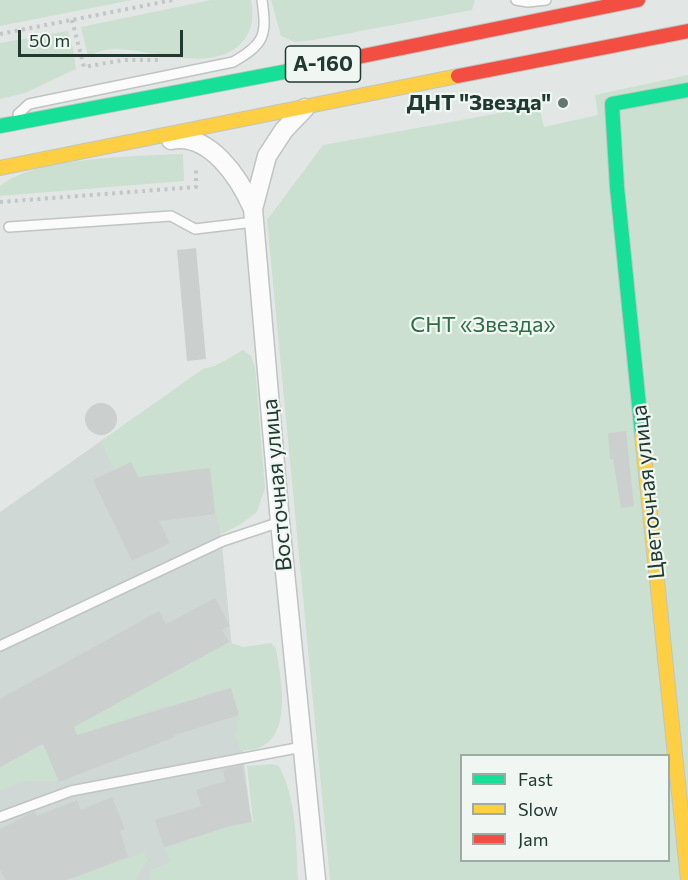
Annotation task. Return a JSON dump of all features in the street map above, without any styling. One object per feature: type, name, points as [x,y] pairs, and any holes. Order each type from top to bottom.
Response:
[{"type":"main road","name":"А-160","points":[[4,125],[273,74],[638,0]]},
{"type":"main road","name":"А-160","points":[[98,148],[688,31]]},
{"type":"main road","name":"Цветочная улица","points":[[688,90],[612,104],[617,187],[633,351],[688,880]]},
{"type":"main road","points":[[0,168],[98,148]]},
{"type":"street","name":"Восточная улица","points":[[308,106],[295,116],[274,143],[263,169],[253,216],[280,522],[316,880]]},
{"type":"street","points":[[98,148],[117,150],[178,138],[192,142],[205,148],[227,165],[243,187],[253,216]]},
{"type":"lane","points":[[4,125],[28,104],[233,62],[246,55],[259,43],[264,32],[262,0]]},
{"type":"lane","points":[[516,0],[528,2],[546,0]]},
{"type":"lane","points":[[9,227],[171,216],[195,229],[253,216]]},
{"type":"lane","points":[[0,646],[223,541],[280,522]]},
{"type":"lane","points":[[0,817],[71,791],[302,747]]},
{"type":"path","points":[[0,34],[173,0]]},
{"type":"path","points":[[72,20],[84,67],[123,60],[169,60]]},
{"type":"path","points":[[0,202],[196,187],[196,167]]},
{"type":"shaded area","points":[[205,368],[237,700],[258,880],[0,880],[0,512]]},
{"type":"green space","points":[[0,0],[132,0],[0,26]]},
{"type":"green space","points":[[211,0],[251,0],[251,26],[244,40],[232,51],[217,57],[200,59],[115,49],[88,56],[81,27]]},
{"type":"green space","points":[[271,0],[475,0],[472,10],[295,42],[281,36]]},
{"type":"green space","points":[[68,31],[76,69],[25,93],[0,99],[0,43]]},
{"type":"green space","name":"СНТ «Звезда»","points":[[688,75],[688,880],[330,880],[267,220],[323,145],[539,106],[544,127],[598,115],[595,95]]},
{"type":"green space","points":[[183,154],[184,181],[0,196],[0,186],[16,176],[36,169],[87,160]]},
{"type":"green space","points":[[243,350],[251,356],[255,367],[265,488],[257,512],[222,534],[216,514],[210,468],[160,474],[145,491],[132,463],[114,470],[101,441],[203,369],[215,366]]},
{"type":"green space","points":[[229,642],[243,647],[271,643],[276,648],[282,703],[277,730],[270,741],[259,748],[241,751],[235,736],[239,715],[230,687],[89,732],[50,758],[58,781],[27,781],[0,790],[0,767]]},
{"type":"green space","points":[[272,764],[279,766],[289,793],[296,836],[298,880],[150,880],[149,871],[170,862],[165,848],[230,826],[253,822],[247,766]]},
{"type":"green space","points":[[145,852],[148,862],[142,867],[136,880],[68,880]]},
{"type":"building","points":[[196,248],[206,359],[187,361],[177,250]]},
{"type":"building","points":[[101,403],[112,408],[117,419],[112,430],[101,435],[90,430],[85,419],[90,408]]},
{"type":"building","points":[[626,431],[634,506],[621,508],[613,459],[610,459],[608,433]]},
{"type":"building","points":[[131,462],[138,477],[210,468],[215,514],[159,521],[170,543],[132,561],[93,480]]},
{"type":"building","points":[[215,598],[230,626],[222,630],[229,642],[74,727],[77,735],[231,688],[239,715],[175,735],[175,737],[59,782],[43,744],[0,767],[0,699],[159,611],[166,624]]},
{"type":"building","points":[[242,765],[252,822],[230,826],[164,847],[155,820],[201,806],[196,790],[225,781],[223,769]]},
{"type":"building","points":[[112,797],[125,829],[120,831],[128,857],[67,880],[6,880],[0,870],[0,829],[35,811],[37,816],[77,800],[81,810]]},
{"type":"traffic: fast","points":[[0,126],[294,70]]},
{"type":"traffic: fast","points":[[642,435],[617,187],[612,104],[688,90]]},
{"type":"traffic: slow","points":[[0,168],[458,76]]},
{"type":"traffic: slow","points":[[642,435],[688,880]]},
{"type":"traffic: jam","points":[[294,70],[638,0]]},
{"type":"traffic: jam","points":[[458,76],[688,31]]},
{"type":"place","name":"ДНТ \"Звезда\"","points":[[563,103]]}]
